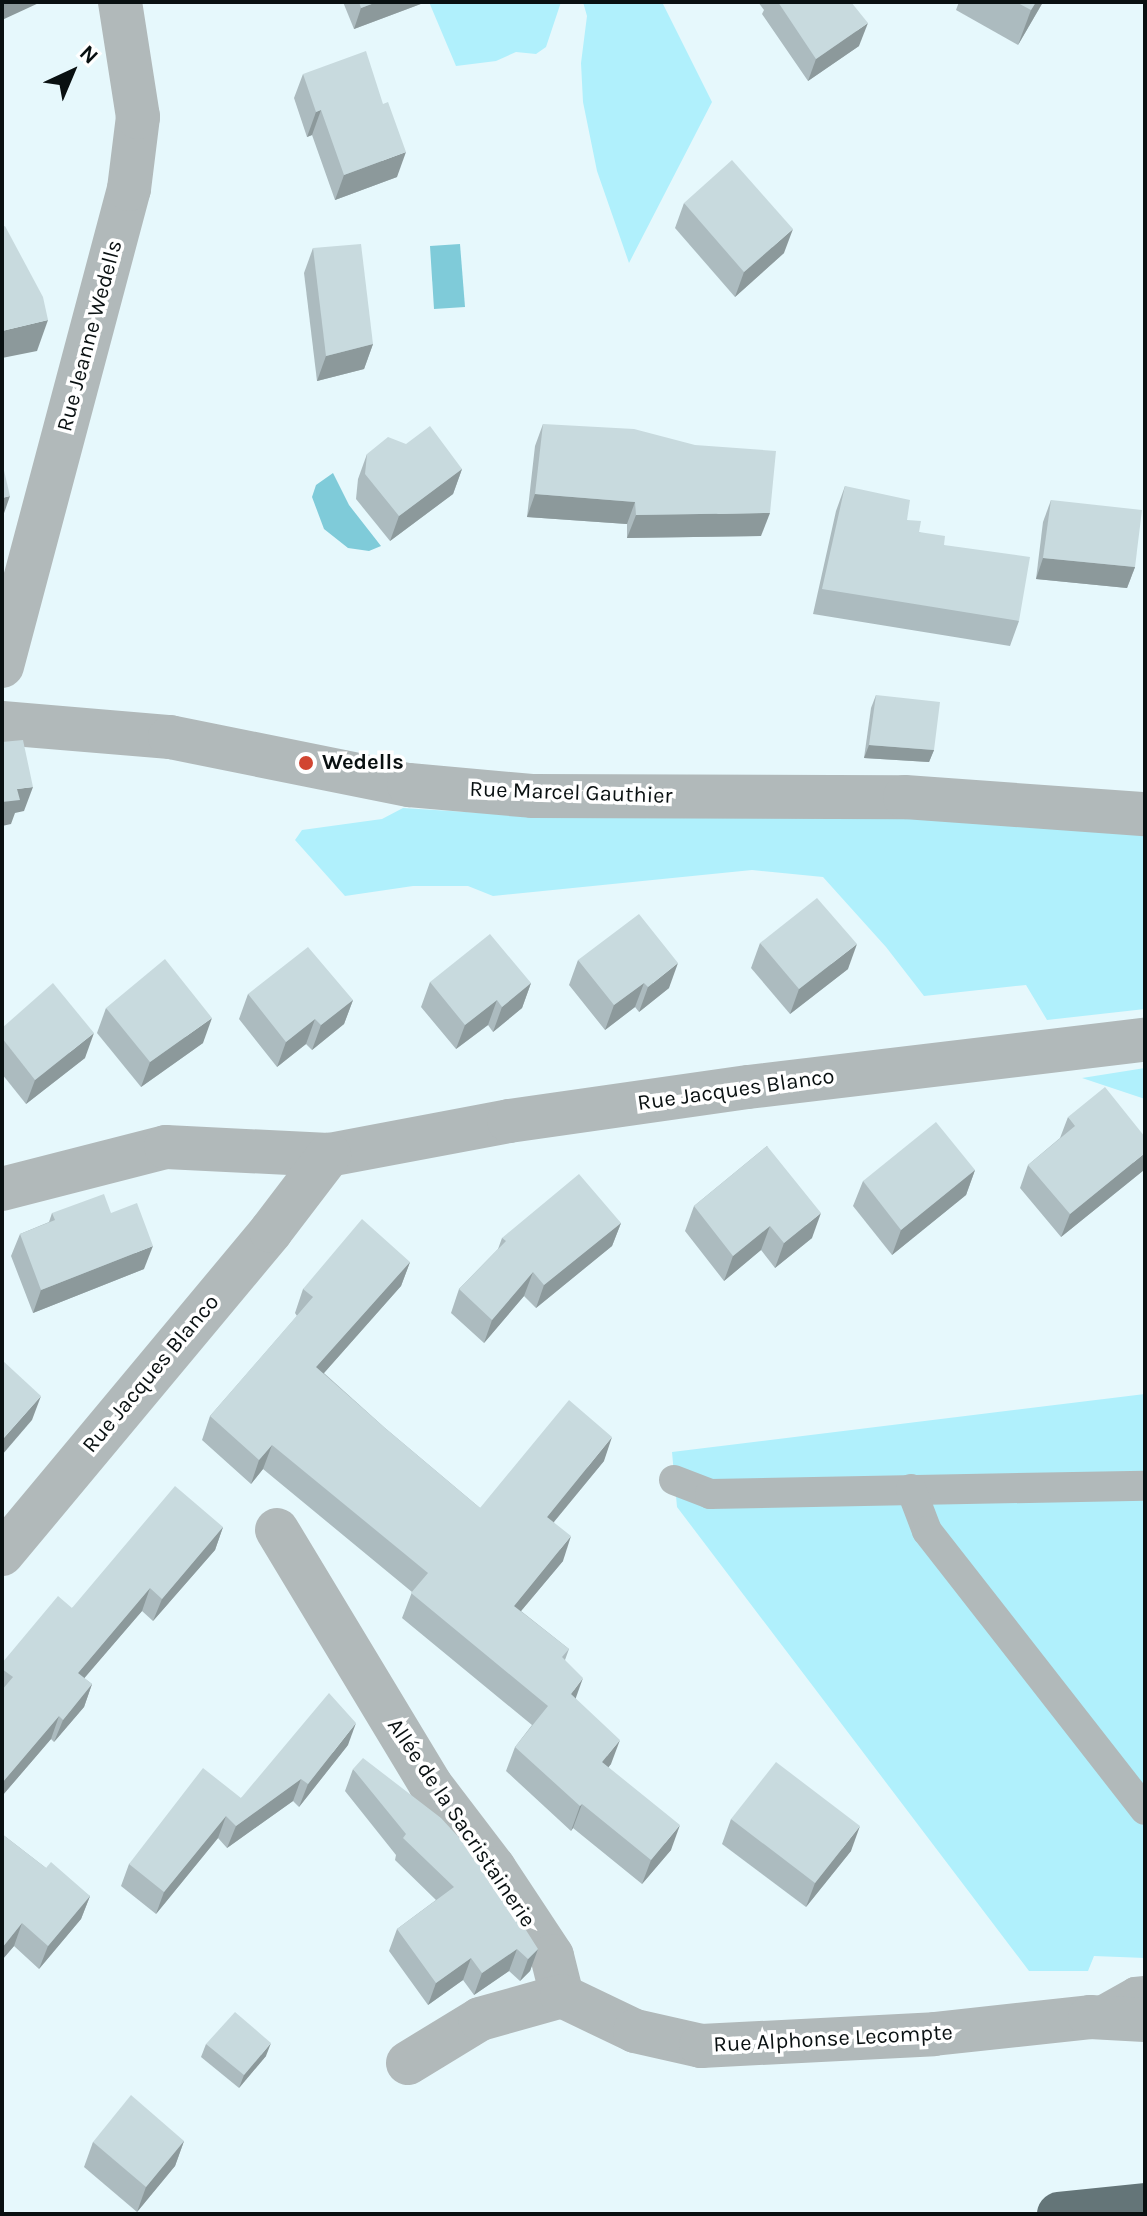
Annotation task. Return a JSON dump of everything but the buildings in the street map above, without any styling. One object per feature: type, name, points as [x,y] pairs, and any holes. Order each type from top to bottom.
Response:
[{"type":"highway","points":[[1059,2214],[1145,2205]]},
{"type":"street","name":"Rue Jeanne Wedells","points":[[2,666],[129,189],[138,117],[120,2]]},
{"type":"street","name":"Rue Marcel Gauthier","points":[[2,723],[170,737],[409,785],[532,796],[905,797],[1145,814]]},
{"type":"street","name":"Rue Jacques Blanco","points":[[2,1189],[166,1147],[329,1155],[509,1121],[733,1089],[1145,1040]]},
{"type":"street","name":"Rue Jacques Blanco","points":[[2,1554],[271,1231],[329,1155]]},
{"type":"street","name":"Allée de la Sacristainerie","points":[[277,1530],[430,1784],[494,1868],[552,1956],[562,1996]]},
{"type":"street","name":"Rue Alphonse Lecompte","points":[[562,1996],[635,2031],[701,2046],[934,2034],[1090,2017],[1145,2020]]},
{"type":"street","points":[[408,2063],[480,2019],[562,1996]]},
{"type":"lane","points":[[674,1480],[710,1494],[1145,1486]]},
{"type":"lane","points":[[911,1489],[927,1531],[1145,1810]]},
{"type":"lane","name":"Rue Alphonse Lecompte","points":[[1090,2017],[1135,1992],[1145,1991]]},
{"type":"shaded area","points":[[429,2],[561,2],[546,47],[536,54],[516,52],[496,61],[456,66]]},
{"type":"shaded area","points":[[583,2],[662,2],[712,102],[629,263],[597,171],[583,102],[581,63],[587,16]]},
{"type":"shaded area","points":[[460,244],[465,307],[434,309],[430,246]]},
{"type":"shaded area","points":[[333,473],[349,505],[381,546],[369,551],[348,548],[324,529],[312,497],[316,485]]},
{"type":"shaded area","points":[[403,808],[512,815],[915,817],[1145,835],[1145,1009],[1047,1020],[1026,985],[924,996],[886,947],[823,877],[752,870],[493,896],[468,886],[413,886],[345,896],[295,840],[302,830],[382,819]]},
{"type":"shaded area","points":[[1145,1068],[1145,1099],[1082,1078]]},
{"type":"shaded area","points":[[1145,1394],[1145,1958],[1094,1956],[1088,1971],[1029,1971],[677,1507],[672,1452]]},
{"type":"place","name":"Wedells","points":[[306,763]]}]
